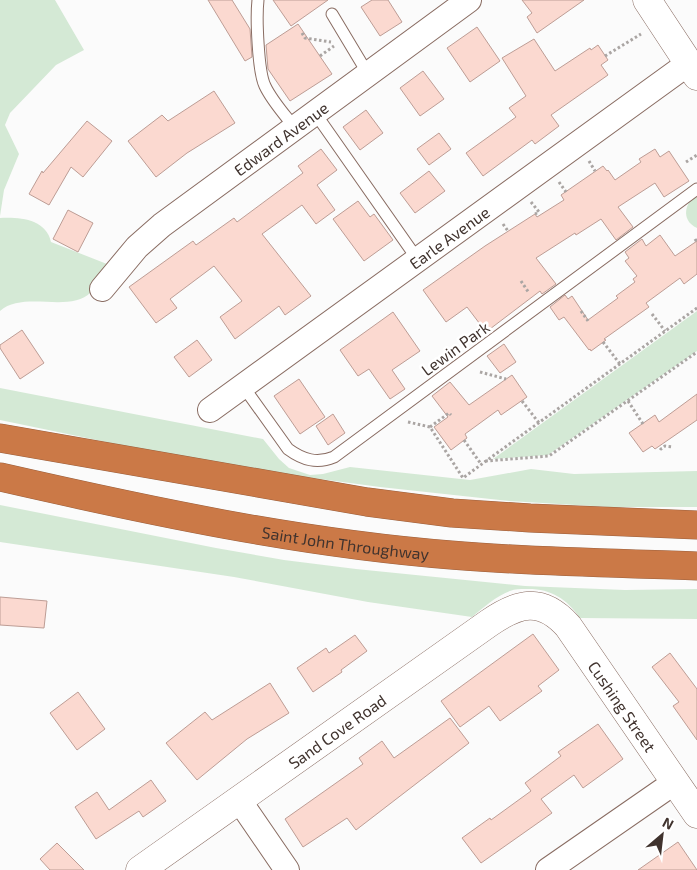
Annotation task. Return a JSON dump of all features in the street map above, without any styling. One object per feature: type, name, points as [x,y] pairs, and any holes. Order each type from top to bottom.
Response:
[{"type":"highway","points":[[0,438],[367,502],[442,512],[530,518],[697,525]]},
{"type":"highway","name":"Saint John Throughway","points":[[0,477],[161,512],[268,532],[365,546],[450,555],[528,560],[697,566]]},
{"type":"street","name":"Edward Avenue","points":[[102,289],[137,247],[162,225],[469,0]]},
{"type":"street","points":[[654,10],[693,70]]},
{"type":"street","name":"Earle Avenue","points":[[210,410],[418,260],[693,70]]},
{"type":"street","name":"Sand Cove Road","points":[[140,870],[502,614],[520,606],[540,607]]},
{"type":"street","name":"Cushing Street","points":[[540,607],[555,614],[568,626],[697,814]]},
{"type":"street","points":[[548,870],[675,782]]},
{"type":"street","points":[[238,800],[287,870]]},
{"type":"lane","points":[[258,0],[257,13],[262,78],[270,94],[295,128]]},
{"type":"lane","points":[[332,14],[368,74]]},
{"type":"lane","points":[[315,113],[418,260]]},
{"type":"lane","name":"Lewin Park","points":[[243,386],[288,449],[300,457],[313,461],[334,456],[697,189]]},
{"type":"path","points":[[605,56],[654,10]]},
{"type":"path","points":[[302,33],[305,38],[339,43]]},
{"type":"path","points":[[686,162],[697,155]]},
{"type":"path","points":[[407,422],[430,427],[463,478],[697,308]]},
{"type":"path","points":[[581,311],[588,321]]},
{"type":"path","points":[[652,314],[665,332]]},
{"type":"path","points":[[603,342],[620,364]]},
{"type":"path","points":[[486,461],[549,456],[697,352]]},
{"type":"path","points":[[480,372],[506,379]]},
{"type":"path","points":[[522,400],[539,423]]},
{"type":"path","points":[[628,401],[643,424]]},
{"type":"path","points":[[430,427],[449,413],[450,415]]},
{"type":"path","points":[[464,440],[481,464]]},
{"type":"path","points":[[660,448],[665,446],[672,447]]},
{"type":"green space","points":[[0,0],[55,0],[84,50],[56,65],[10,113],[5,125],[19,154],[4,190],[0,216]]},
{"type":"green space","points":[[697,193],[697,228],[688,221],[686,211],[687,206]]},
{"type":"green space","points":[[0,218],[24,219],[38,224],[44,228],[51,242],[107,264],[91,292],[82,298],[71,301],[21,302],[10,305],[0,311]]},
{"type":"green space","points":[[697,311],[697,351],[548,455],[493,459]]},
{"type":"green space","points":[[0,388],[263,439],[289,468],[310,475],[323,474],[350,467],[470,480],[531,469],[574,474],[697,471],[697,507],[609,507],[509,501],[275,473],[251,472],[0,420]]},
{"type":"green space","points":[[0,505],[216,548],[284,560],[356,569],[525,586],[625,590],[697,589],[697,619],[580,618],[569,605],[557,596],[550,592],[534,589],[514,590],[505,593],[490,602],[472,617],[368,602],[234,577],[0,542]]},
{"type":"building","points":[[208,0],[232,0],[250,29],[252,57],[245,61]]},
{"type":"building","points":[[273,0],[328,0],[291,26]]},
{"type":"building","points":[[372,0],[388,0],[402,22],[380,36],[361,7]]},
{"type":"building","points":[[522,0],[584,0],[537,33],[527,17],[532,13]]},
{"type":"building","points":[[298,24],[332,74],[290,101],[268,69],[266,45]]},
{"type":"building","points":[[477,27],[500,61],[470,82],[447,48]]},
{"type":"building","points":[[534,39],[555,71],[590,48],[591,50],[598,45],[608,60],[601,65],[608,75],[551,115],[559,126],[535,144],[532,140],[483,176],[466,153],[516,117],[509,108],[526,96],[502,58]]},
{"type":"building","points":[[423,71],[444,99],[420,116],[400,88]]},
{"type":"building","points":[[214,91],[235,123],[187,153],[156,177],[128,141],[162,115],[168,121]]},
{"type":"building","points":[[366,110],[383,133],[360,150],[343,127]]},
{"type":"building","points":[[87,121],[112,141],[83,177],[71,167],[49,205],[29,194],[42,171],[43,173]]},
{"type":"building","points":[[439,133],[451,149],[429,165],[417,149]]},
{"type":"building","points":[[321,149],[337,170],[317,185],[335,210],[316,224],[302,205],[262,234],[311,296],[285,315],[279,306],[235,339],[220,317],[242,301],[214,266],[170,299],[177,308],[156,323],[129,287],[193,241],[196,245],[234,218],[237,222],[303,173],[298,166]]},
{"type":"building","points":[[655,149],[660,157],[669,151],[689,181],[664,197],[655,183],[618,207],[633,227],[616,240],[601,219],[536,258],[556,284],[542,294],[540,291],[486,332],[467,307],[446,322],[423,290],[485,246],[535,214],[537,217],[564,200],[561,195],[603,166],[615,180],[641,162],[639,159]]},
{"type":"building","points":[[429,171],[445,191],[415,213],[400,193]]},
{"type":"building","points":[[358,201],[370,217],[374,214],[393,240],[364,261],[333,219]]},
{"type":"building","points":[[68,210],[93,223],[78,252],[53,239]]},
{"type":"building","points":[[660,235],[675,256],[697,241],[697,274],[684,284],[680,278],[646,303],[649,307],[604,339],[606,340],[591,351],[589,350],[564,317],[559,320],[550,307],[565,295],[568,299],[572,296],[588,320],[618,298],[616,296],[635,282],[633,279],[637,276],[625,261],[629,258],[625,252],[642,239],[646,246]]},
{"type":"building","points":[[393,312],[420,351],[392,370],[405,389],[390,399],[369,369],[358,376],[340,350]]},
{"type":"building","points":[[22,330],[44,363],[20,379],[0,348],[0,345]]},
{"type":"building","points":[[197,340],[212,360],[189,377],[174,357]]},
{"type":"building","points":[[504,344],[516,362],[500,373],[487,356]]},
{"type":"building","points":[[512,375],[527,397],[501,415],[498,410],[465,434],[467,438],[451,450],[434,427],[448,417],[432,396],[450,382],[469,405]]},
{"type":"building","points":[[299,379],[325,417],[300,434],[274,396]]},
{"type":"building","points":[[697,394],[697,420],[655,449],[652,446],[643,452],[629,433],[655,415],[659,422]]},
{"type":"building","points":[[333,414],[345,433],[328,445],[316,426]]},
{"type":"building","points":[[0,597],[47,601],[44,628],[0,625]]},
{"type":"building","points":[[533,634],[559,670],[538,686],[542,691],[500,721],[489,706],[460,727],[441,701]]},
{"type":"building","points":[[355,635],[367,651],[341,670],[342,672],[313,692],[297,668],[326,648],[329,653]]},
{"type":"building","points":[[670,653],[697,689],[697,740],[673,706],[679,702],[652,667]]},
{"type":"building","points":[[270,683],[289,713],[247,739],[197,780],[166,743],[205,712],[212,720]]},
{"type":"building","points":[[78,692],[105,729],[77,750],[50,713]]},
{"type":"building","points":[[450,718],[469,743],[356,830],[347,818],[303,847],[285,819],[363,764],[359,758],[382,741],[394,758]]},
{"type":"building","points":[[598,724],[623,759],[583,788],[574,775],[541,799],[552,813],[481,863],[462,838],[531,791],[525,783],[561,756],[558,752]]},
{"type":"building","points":[[151,780],[166,801],[143,817],[139,811],[96,839],[75,807],[97,792],[109,810]]},
{"type":"building","points":[[678,842],[697,870],[638,870]]},
{"type":"building","points":[[57,843],[84,870],[50,870],[40,859]]}]
